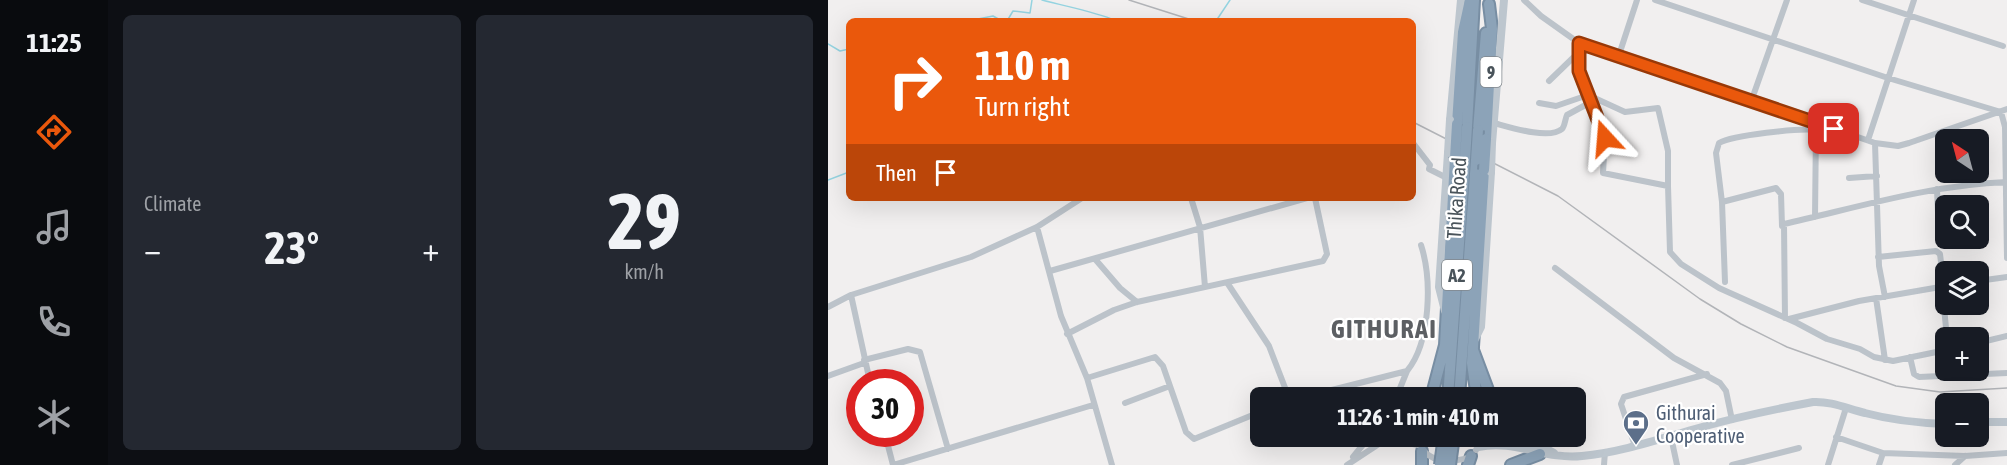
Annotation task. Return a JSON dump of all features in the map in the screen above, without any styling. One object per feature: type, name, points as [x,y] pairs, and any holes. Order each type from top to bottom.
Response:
[{"type":"highway","name":"Thika Road","points":[[1454,387],[1461,158],[1472,0]]},
{"type":"highway","name":"Thika Road","points":[[1463,125],[1489,2]]},
{"type":"highway","name":"9","points":[[1475,387],[1472,370],[1473,346],[1489,141],[1492,29],[1489,2]]},
{"type":"highway","points":[[1434,387],[1445,345],[1461,158]]},
{"type":"highway","points":[[1473,346],[1487,387]]},
{"type":"highway","points":[[1440,465],[1442,447]]},
{"type":"highway","points":[[1450,465],[1452,447]]},
{"type":"highway","points":[[1420,448],[1422,465]]},
{"type":"highway","points":[[1511,465],[1540,454]]},
{"type":"street","name":"Thika Road","points":[[1446,315],[1439,287],[1447,178],[1461,158],[1463,125],[1461,0]]},
{"type":"street","name":"Thika Road","points":[[1489,141],[1494,123],[1504,0]]},
{"type":"street","points":[[1524,0],[1526,5],[1579,43],[1594,50],[1619,55],[1752,99],[1816,126],[1872,141],[1898,146],[2004,111]]},
{"type":"street","points":[[1619,55],[1638,0]]},
{"type":"street","points":[[1655,0],[1888,78],[2004,111]]},
{"type":"street","points":[[1752,99],[1787,0]]},
{"type":"street","points":[[1862,0],[2003,46]]},
{"type":"street","points":[[1885,297],[1878,256],[1877,176],[1872,141],[1888,78],[1914,0]]},
{"type":"street","points":[[1579,43],[1579,71],[1605,138],[1603,173],[1668,186]]},
{"type":"street","points":[[1549,81],[1579,52]]},
{"type":"street","points":[[1539,103],[1556,106],[1588,95],[1625,112],[1656,108],[1660,110],[1668,152],[1670,252],[1676,260],[1719,288],[1787,318],[1827,339],[1885,360],[1935,352]]},
{"type":"street","points":[[1494,123],[1525,131],[1559,131],[1564,126],[1567,115],[1591,102]]},
{"type":"street","points":[[2004,111],[2007,258]]},
{"type":"street","points":[[1725,282],[1722,202],[1716,153],[1719,143],[1729,139],[1816,126]]},
{"type":"street","points":[[1815,217],[1816,126]]},
{"type":"street","points":[[1416,146],[1430,165],[1429,169],[1447,178]]},
{"type":"street","points":[[1849,178],[1877,176]]},
{"type":"street","points":[[1782,226],[1878,200],[1937,189],[2007,182]]},
{"type":"street","points":[[1722,202],[1776,188],[1781,194],[1787,318]]},
{"type":"street","points":[[1937,189],[1937,195]]},
{"type":"street","points":[[828,307],[851,295],[971,257],[1037,227],[1077,201]]},
{"type":"street","points":[[1192,201],[1200,227],[1204,287]]},
{"type":"street","points":[[1050,271],[1296,201]]},
{"type":"street","points":[[1067,334],[1114,310],[1137,302],[1228,284],[1325,260],[1327,254],[1316,201]]},
{"type":"street","points":[[1037,227],[1067,334],[1087,378],[1112,465]]},
{"type":"street","points":[[1400,387],[1407,370],[1418,355],[1422,338],[1428,277],[1421,245]]},
{"type":"street","points":[[1878,256],[1936,251],[1940,254],[1941,261]]},
{"type":"street","points":[[1095,259],[1120,288],[1137,302]]},
{"type":"street","points":[[1555,268],[1674,358],[1707,374],[1726,391],[1732,420]]},
{"type":"street","points":[[1989,279],[2007,277]]},
{"type":"street","points":[[1228,284],[1269,346],[1285,387]]},
{"type":"street","points":[[1787,318],[1876,298],[1935,289]]},
{"type":"street","points":[[851,295],[866,369]]},
{"type":"street","points":[[1876,298],[1885,360]]},
{"type":"street","points":[[1989,340],[2007,336]]},
{"type":"street","points":[[828,376],[864,362],[908,350],[920,352],[948,449]]},
{"type":"street","points":[[1087,378],[1152,357],[1161,362],[1186,432],[1191,439],[1198,439],[1250,416]]},
{"type":"street","points":[[1910,357],[1914,374],[1919,376],[2007,373]]},
{"type":"street","points":[[1342,387],[1407,370]]},
{"type":"street","points":[[1635,446],[1622,404],[1624,397],[1707,374]]},
{"type":"street","points":[[1125,403],[1170,386]]},
{"type":"street","points":[[1516,447],[1540,454],[1579,456],[1635,446],[1732,420],[1813,402],[1829,403],[1919,423],[1935,424]]},
{"type":"street","points":[[888,447],[893,465],[1093,405]]},
{"type":"street","points":[[1828,465],[1846,408]]},
{"type":"street","points":[[1989,422],[2007,422]]},
{"type":"street","points":[[1671,437],[1677,465]]},
{"type":"street","points":[[1836,437],[1883,453],[1965,456],[2007,453]]},
{"type":"street","points":[[1346,465],[1361,447]]},
{"type":"street","points":[[1346,465],[1375,447]]},
{"type":"street","points":[[1417,447],[1430,459],[1451,465],[1470,461],[1478,447]]},
{"type":"street","points":[[1543,447],[1557,455]]},
{"type":"street","points":[[1732,465],[1799,448]]},
{"type":"street","points":[[1604,465],[1605,452]]},
{"type":"street","points":[[1879,465],[1883,453]]},
{"type":"street","points":[[1955,465],[1965,456]]},
{"type":"waterway","points":[[1009,18],[1013,11],[1030,13],[1032,0]]},
{"type":"waterway","points":[[1042,0],[1108,18]]},
{"type":"waterway","points":[[1218,18],[1230,0]]},
{"type":"waterway","points":[[983,18],[993,16],[997,18]]},
{"type":"waterway","points":[[828,44],[840,51],[846,50]]},
{"type":"waterway","points":[[828,180],[846,173]]},
{"type":"railway","points":[[1129,0],[1186,18]]},
{"type":"railway","points":[[1416,124],[1558,196],[1700,299],[1741,324],[1787,347],[1896,386],[1940,392],[2007,388]]},
{"type":"place","name":"Githurai Cooperative","points":[[1636,446]]},
{"type":"district","name":"GITHURAI","points":[[1384,329]]},
{"type":"route","points":[[1605,138],[1579,71],[1579,43],[1594,50],[1619,55],[1752,99],[1834,129]]}]
